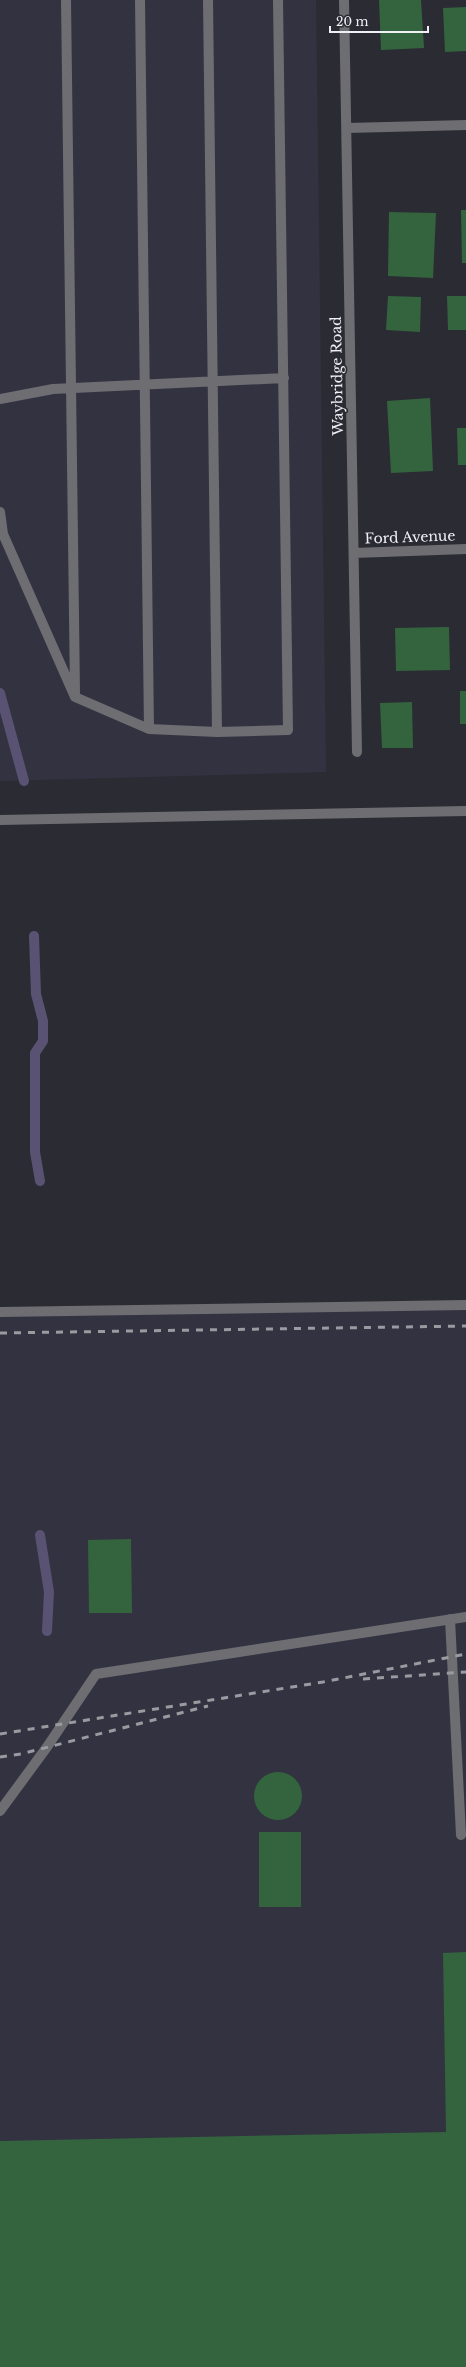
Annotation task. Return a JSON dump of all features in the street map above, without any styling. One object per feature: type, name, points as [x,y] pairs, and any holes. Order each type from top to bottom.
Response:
[{"type":"street","points":[[66,0],[75,697]]},
{"type":"street","points":[[140,0],[149,729]]},
{"type":"street","points":[[208,0],[218,732]]},
{"type":"street","points":[[0,512],[3,534],[75,697],[149,729],[218,732],[288,730],[278,0]]},
{"type":"street","name":"Waybridge Road","points":[[344,0],[358,752]]},
{"type":"street","points":[[346,128],[466,125]]},
{"type":"street","points":[[0,399],[72,388],[284,378]]},
{"type":"street","name":"Ford Avenue","points":[[354,552],[466,549]]},
{"type":"street","points":[[0,820],[466,811]]},
{"type":"street","points":[[0,1312],[466,1305]]},
{"type":"street","points":[[0,1811],[47,1747],[96,1674],[466,1617]]},
{"type":"street","points":[[450,1619],[461,1835]]},
{"type":"shaded area","points":[[0,0],[316,0],[326,772],[0,781]]},
{"type":"shaded area","points":[[466,1305],[466,2367],[0,2367],[0,1312]]},
{"type":"building","points":[[379,0],[421,0],[424,48],[381,50]]},
{"type":"building","points":[[466,7],[466,51],[445,52],[443,8]]},
{"type":"building","points":[[461,210],[466,210],[466,263],[462,263]]},
{"type":"building","points":[[389,212],[436,213],[433,278],[388,276]]},
{"type":"building","points":[[388,296],[421,297],[420,332],[386,330]]},
{"type":"building","points":[[447,296],[466,296],[466,330],[448,330]]},
{"type":"building","points":[[430,398],[433,471],[391,473],[387,401]]},
{"type":"building","points":[[457,428],[466,428],[466,465],[458,465]]},
{"type":"building","points":[[449,627],[450,670],[396,671],[395,628]]},
{"type":"building","points":[[460,691],[466,691],[466,724],[460,724]]},
{"type":"building","points":[[412,702],[413,748],[382,748],[380,703]]},
{"type":"building","points":[[131,1539],[132,1613],[89,1613],[88,1540]]},
{"type":"building","points":[[278,1772],[287,1774],[295,1779],[300,1787],[302,1796],[300,1805],[295,1813],[287,1818],[278,1820],[269,1818],[261,1813],[256,1805],[254,1796],[256,1787],[261,1779],[269,1774]]},
{"type":"building","points":[[259,1832],[301,1832],[301,1907],[259,1907]]},
{"type":"building","points":[[466,1952],[466,2367],[0,2367],[0,2141],[446,2132],[443,1953]]},
{"type":"waterway","points":[[0,693],[24,781]]},
{"type":"waterway","points":[[34,936],[36,994],[43,1021],[43,1041],[35,1053],[35,1152],[40,1181]]},
{"type":"waterway","points":[[40,1535],[49,1592],[47,1631]]},
{"type":"railway","points":[[0,1333],[466,1326]]},
{"type":"railway","points":[[0,1734],[323,1682],[466,1654]]},
{"type":"railway","points":[[363,1679],[466,1672]]},
{"type":"railway","points":[[0,1757],[21,1754],[208,1706]]}]
